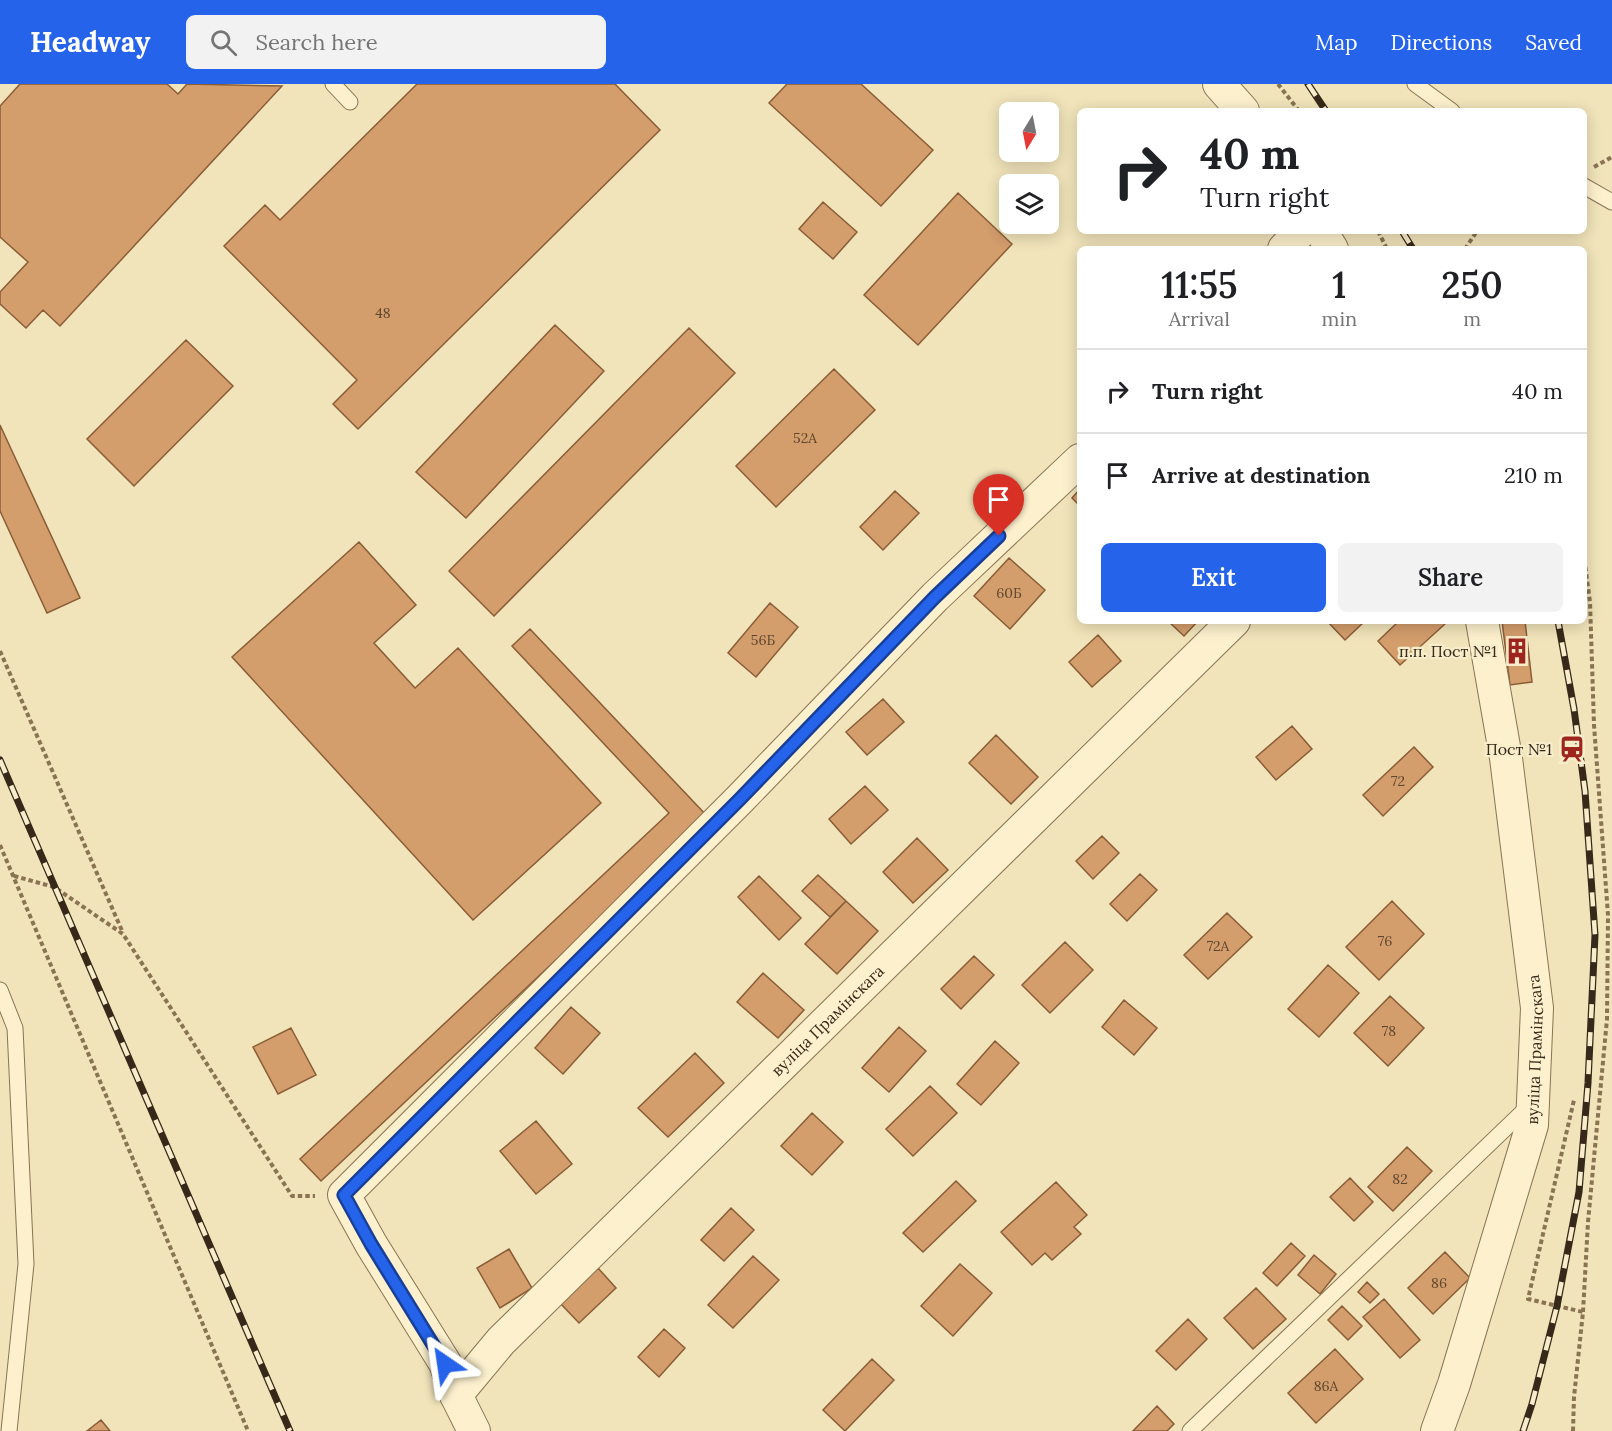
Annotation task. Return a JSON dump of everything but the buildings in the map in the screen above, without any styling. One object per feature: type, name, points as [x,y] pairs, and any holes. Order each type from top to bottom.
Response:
[{"type":"street","points":[[1219,84],[1240,108]]},
{"type":"street","points":[[1287,246],[1298,234]]},
{"type":"street","points":[[474,1431],[456,1395],[445,1364],[371,1244],[344,1195],[740,799],[935,597],[1077,463]]},
{"type":"street","name":"вуліца Прамінскага","points":[[456,1395],[501,1341],[1231,624]]},
{"type":"street","name":"вуліца Прамінскага","points":[[1437,1431],[1454,1384],[1532,1125],[1537,1008],[1506,758],[1483,624]]},
{"type":"lane","points":[[333,84],[350,102]]},
{"type":"lane","points":[[1415,84],[1448,108]]},
{"type":"lane","points":[[1587,188],[1612,202]]},
{"type":"lane","points":[[0,990],[15,1028],[26,1264],[9,1431]]},
{"type":"lane","points":[[1190,1431],[1533,1101]]},
{"type":"path","points":[[1278,84],[1297,108]]},
{"type":"path","points":[[1587,170],[1612,157]]},
{"type":"path","points":[[1573,1431],[1588,1222],[1607,1018],[1608,915],[1594,725],[1590,602],[1587,580]]},
{"type":"path","points":[[0,651],[123,934],[292,1196],[344,1195]]},
{"type":"path","points":[[0,845],[248,1431]]},
{"type":"path","points":[[13,876],[54,887],[123,934]]},
{"type":"path","points":[[1574,1100],[1528,1299],[1583,1312]]},
{"type":"railway","points":[[1308,84],[1324,108]]},
{"type":"railway","points":[[1404,234],[1411,246]]},
{"type":"railway","points":[[1523,1431],[1557,1306],[1579,1192],[1588,1083],[1595,935],[1585,791],[1574,709],[1559,624]]},
{"type":"railway","points":[[0,760],[290,1431]]},
{"type":"place","name":"п.п. Пост №1","points":[[1517,651]]},
{"type":"place","name":"Пост №1","points":[[1572,749]]},
{"type":"route","points":[[445,1364],[371,1244],[344,1195],[740,799],[935,597],[999,536]]}]
